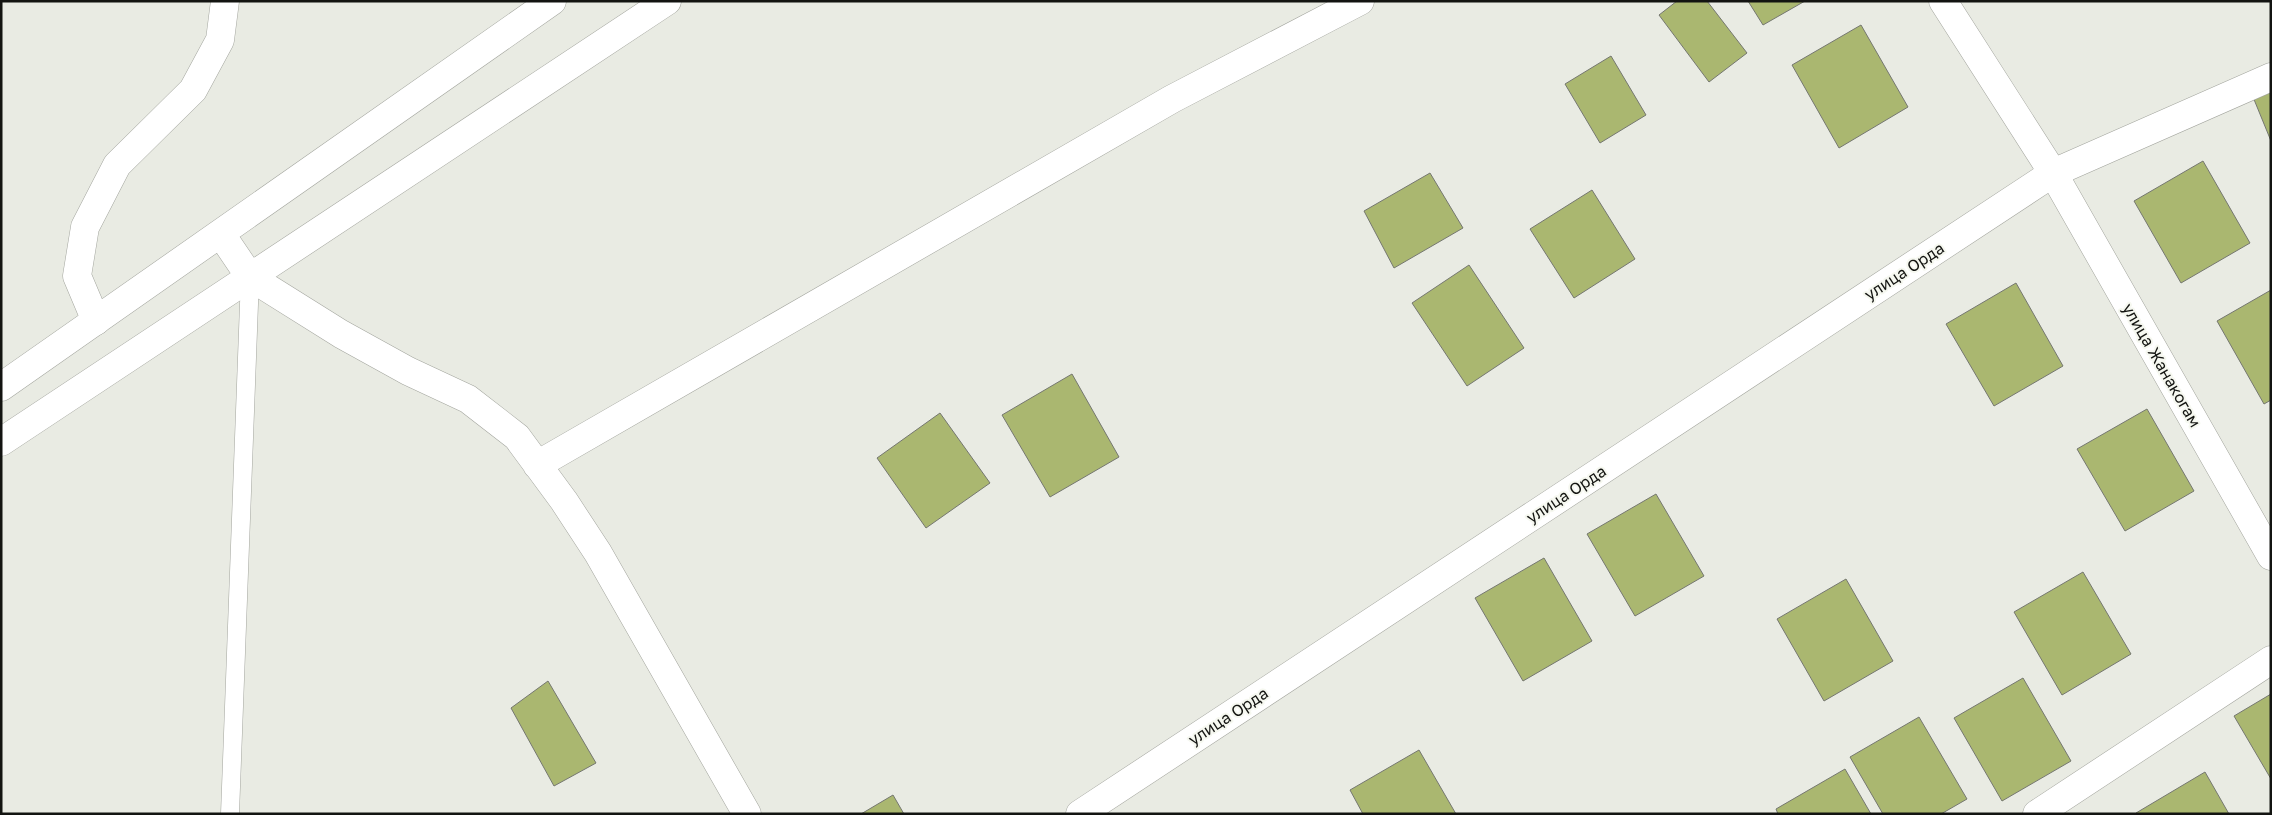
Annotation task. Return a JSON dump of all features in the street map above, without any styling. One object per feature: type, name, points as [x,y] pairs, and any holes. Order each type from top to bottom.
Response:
[{"type":"main road","points":[[96,321],[77,276],[85,227],[117,165],[194,90],[220,40],[225,1]]},
{"type":"main road","points":[[1,387],[552,1]]},
{"type":"main road","points":[[1,442],[667,1]]},
{"type":"main road","points":[[537,465],[1172,99],[1360,1]]},
{"type":"main road","points":[[1943,1],[2053,173]]},
{"type":"main road","name":"улица Орда","points":[[1080,814],[2053,173],[2271,77]]},
{"type":"main road","name":"улица Жанакогам","points":[[2053,173],[2271,556]]},
{"type":"main road","points":[[221,234],[250,277],[340,334],[408,372],[468,398],[517,437],[598,553],[747,814]]},
{"type":"main road","points":[[2037,814],[2271,660]]},
{"type":"lane","points":[[230,814],[250,277]]},
{"type":"building","points":[[1677,1],[1707,1],[1747,53],[1709,82],[1659,15]]},
{"type":"building","points":[[1748,1],[1805,1],[1763,25]]},
{"type":"building","points":[[1861,25],[1908,107],[1839,148],[1792,65]]},
{"type":"building","points":[[1611,56],[1646,115],[1600,143],[1565,84]]},
{"type":"building","points":[[2271,89],[2271,141],[2253,97]]},
{"type":"building","points":[[2203,161],[2250,243],[2181,283],[2134,201]]},
{"type":"building","points":[[1430,173],[1463,228],[1394,268],[1364,211]]},
{"type":"building","points":[[1592,190],[1635,259],[1574,298],[1530,229]]},
{"type":"building","points":[[1469,265],[1524,348],[1467,386],[1412,303]]},
{"type":"building","points":[[2016,283],[2063,366],[1994,406],[1946,324]]},
{"type":"building","points":[[2271,290],[2271,400],[2264,404],[2217,321]]},
{"type":"building","points":[[1072,374],[1119,457],[1050,497],[1002,415]]},
{"type":"building","points":[[2147,409],[2194,491],[2125,531],[2077,449]]},
{"type":"building","points":[[940,413],[990,483],[926,528],[877,458]]},
{"type":"building","points":[[1656,494],[1704,576],[1635,616],[1587,534]]},
{"type":"building","points":[[1544,558],[1592,641],[1523,681],[1475,598]]},
{"type":"building","points":[[2083,572],[2131,654],[2062,695],[2014,612]]},
{"type":"building","points":[[1846,579],[1893,661],[1824,701],[1777,619]]},
{"type":"building","points":[[2023,678],[2071,761],[2002,801],[1954,718]]},
{"type":"building","points":[[548,681],[596,763],[554,786],[511,708]]},
{"type":"building","points":[[2271,694],[2271,779],[2234,716]]},
{"type":"building","points":[[1919,717],[1967,799],[1941,814],[1883,814],[1850,757]]},
{"type":"building","points":[[1419,750],[1456,814],[1363,814],[1350,790]]},
{"type":"building","points":[[1845,769],[1871,814],[1778,814],[1776,809]]},
{"type":"building","points":[[2205,772],[2229,814],[2136,814],[2136,813]]},
{"type":"building","points":[[893,795],[904,814],[861,814]]}]
